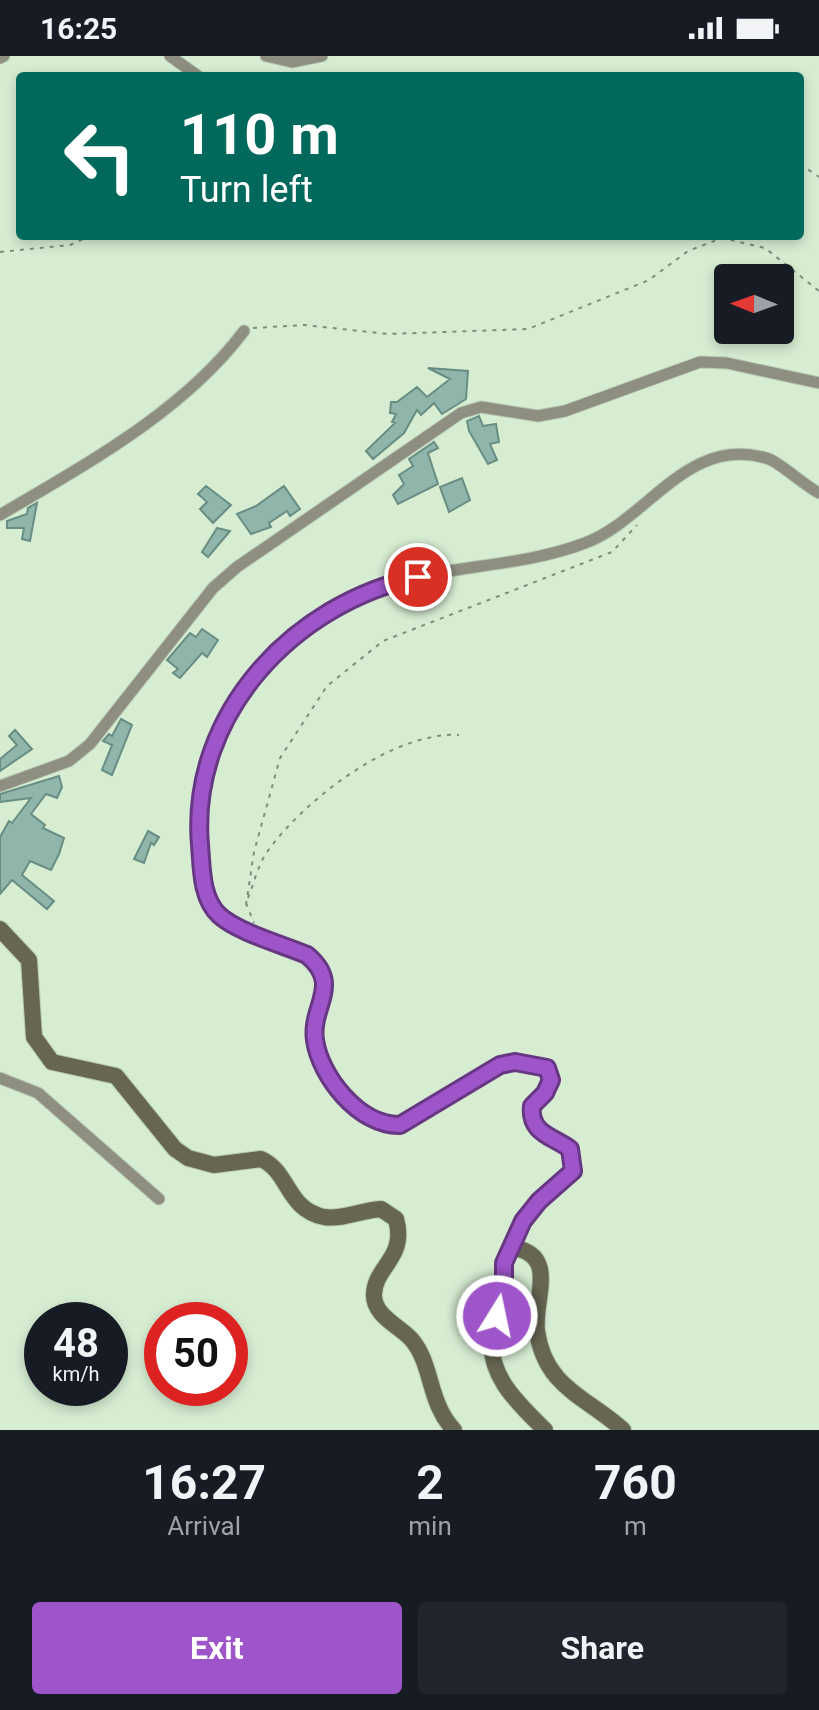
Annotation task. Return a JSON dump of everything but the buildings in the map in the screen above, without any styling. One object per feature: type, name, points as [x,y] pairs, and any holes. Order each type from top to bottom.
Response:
[{"type":"main road","points":[[0,929],[29,960],[34,1037],[52,1062],[116,1076],[175,1149],[188,1158],[214,1165],[261,1159],[277,1171],[293,1200],[305,1209],[324,1217],[339,1217],[381,1209],[396,1219],[396,1251],[377,1284],[375,1302],[382,1315],[413,1341],[432,1397],[454,1430]]},
{"type":"main road","points":[[545,1430],[502,1383],[491,1356],[492,1336],[504,1290],[504,1263],[514,1248],[531,1253],[539,1265],[542,1278],[537,1330],[557,1379],[570,1393],[623,1430]]},
{"type":"street","points":[[170,56],[192,72]]},
{"type":"street","points":[[266,56],[292,62],[322,56]]},
{"type":"street","points":[[0,515],[71,473],[193,389],[244,331]]},
{"type":"street","points":[[0,786],[69,761],[90,744],[225,577],[329,501],[461,413],[481,407],[538,416],[565,411],[700,362],[727,363],[819,383]]},
{"type":"street","points":[[514,1248],[523,1221],[539,1201],[573,1171],[570,1149],[536,1128],[532,1117],[532,1106],[545,1093],[551,1080],[547,1068],[515,1062],[500,1065],[400,1125],[384,1124],[355,1106],[328,1076],[319,1057],[314,1036],[325,982],[317,963],[307,955],[219,915],[208,898],[198,823],[201,788],[213,750],[248,680],[268,657],[334,608],[393,582],[586,543],[621,523],[668,481],[696,465],[750,455],[773,460],[798,482],[819,493]]},
{"type":"street","points":[[0,1078],[38,1093],[159,1199]]},
{"type":"path","points":[[0,252],[70,245],[81,240]]},
{"type":"path","points":[[244,331],[261,324],[388,334],[528,329],[649,280],[688,251],[717,240]]},
{"type":"path","points":[[731,240],[765,248],[819,291]]},
{"type":"path","points":[[259,935],[246,905],[254,852],[280,758],[327,686],[383,641],[612,552],[642,520]]},
{"type":"path","points":[[246,905],[266,854],[308,804],[373,760],[436,734],[459,735]]},
{"type":"route","points":[[418,577],[393,582],[334,608],[268,657],[248,680],[213,750],[201,788],[198,823],[203,878],[208,898],[219,915],[307,955],[317,963],[325,982],[314,1036],[319,1057],[328,1076],[355,1106],[374,1119],[392,1126],[400,1125],[500,1065],[535,1063],[547,1068],[551,1080],[545,1093],[532,1106],[532,1117],[536,1128],[546,1137],[570,1149],[573,1171],[570,1177],[539,1201],[523,1221],[514,1248],[504,1263],[504,1290],[497,1316]]}]
